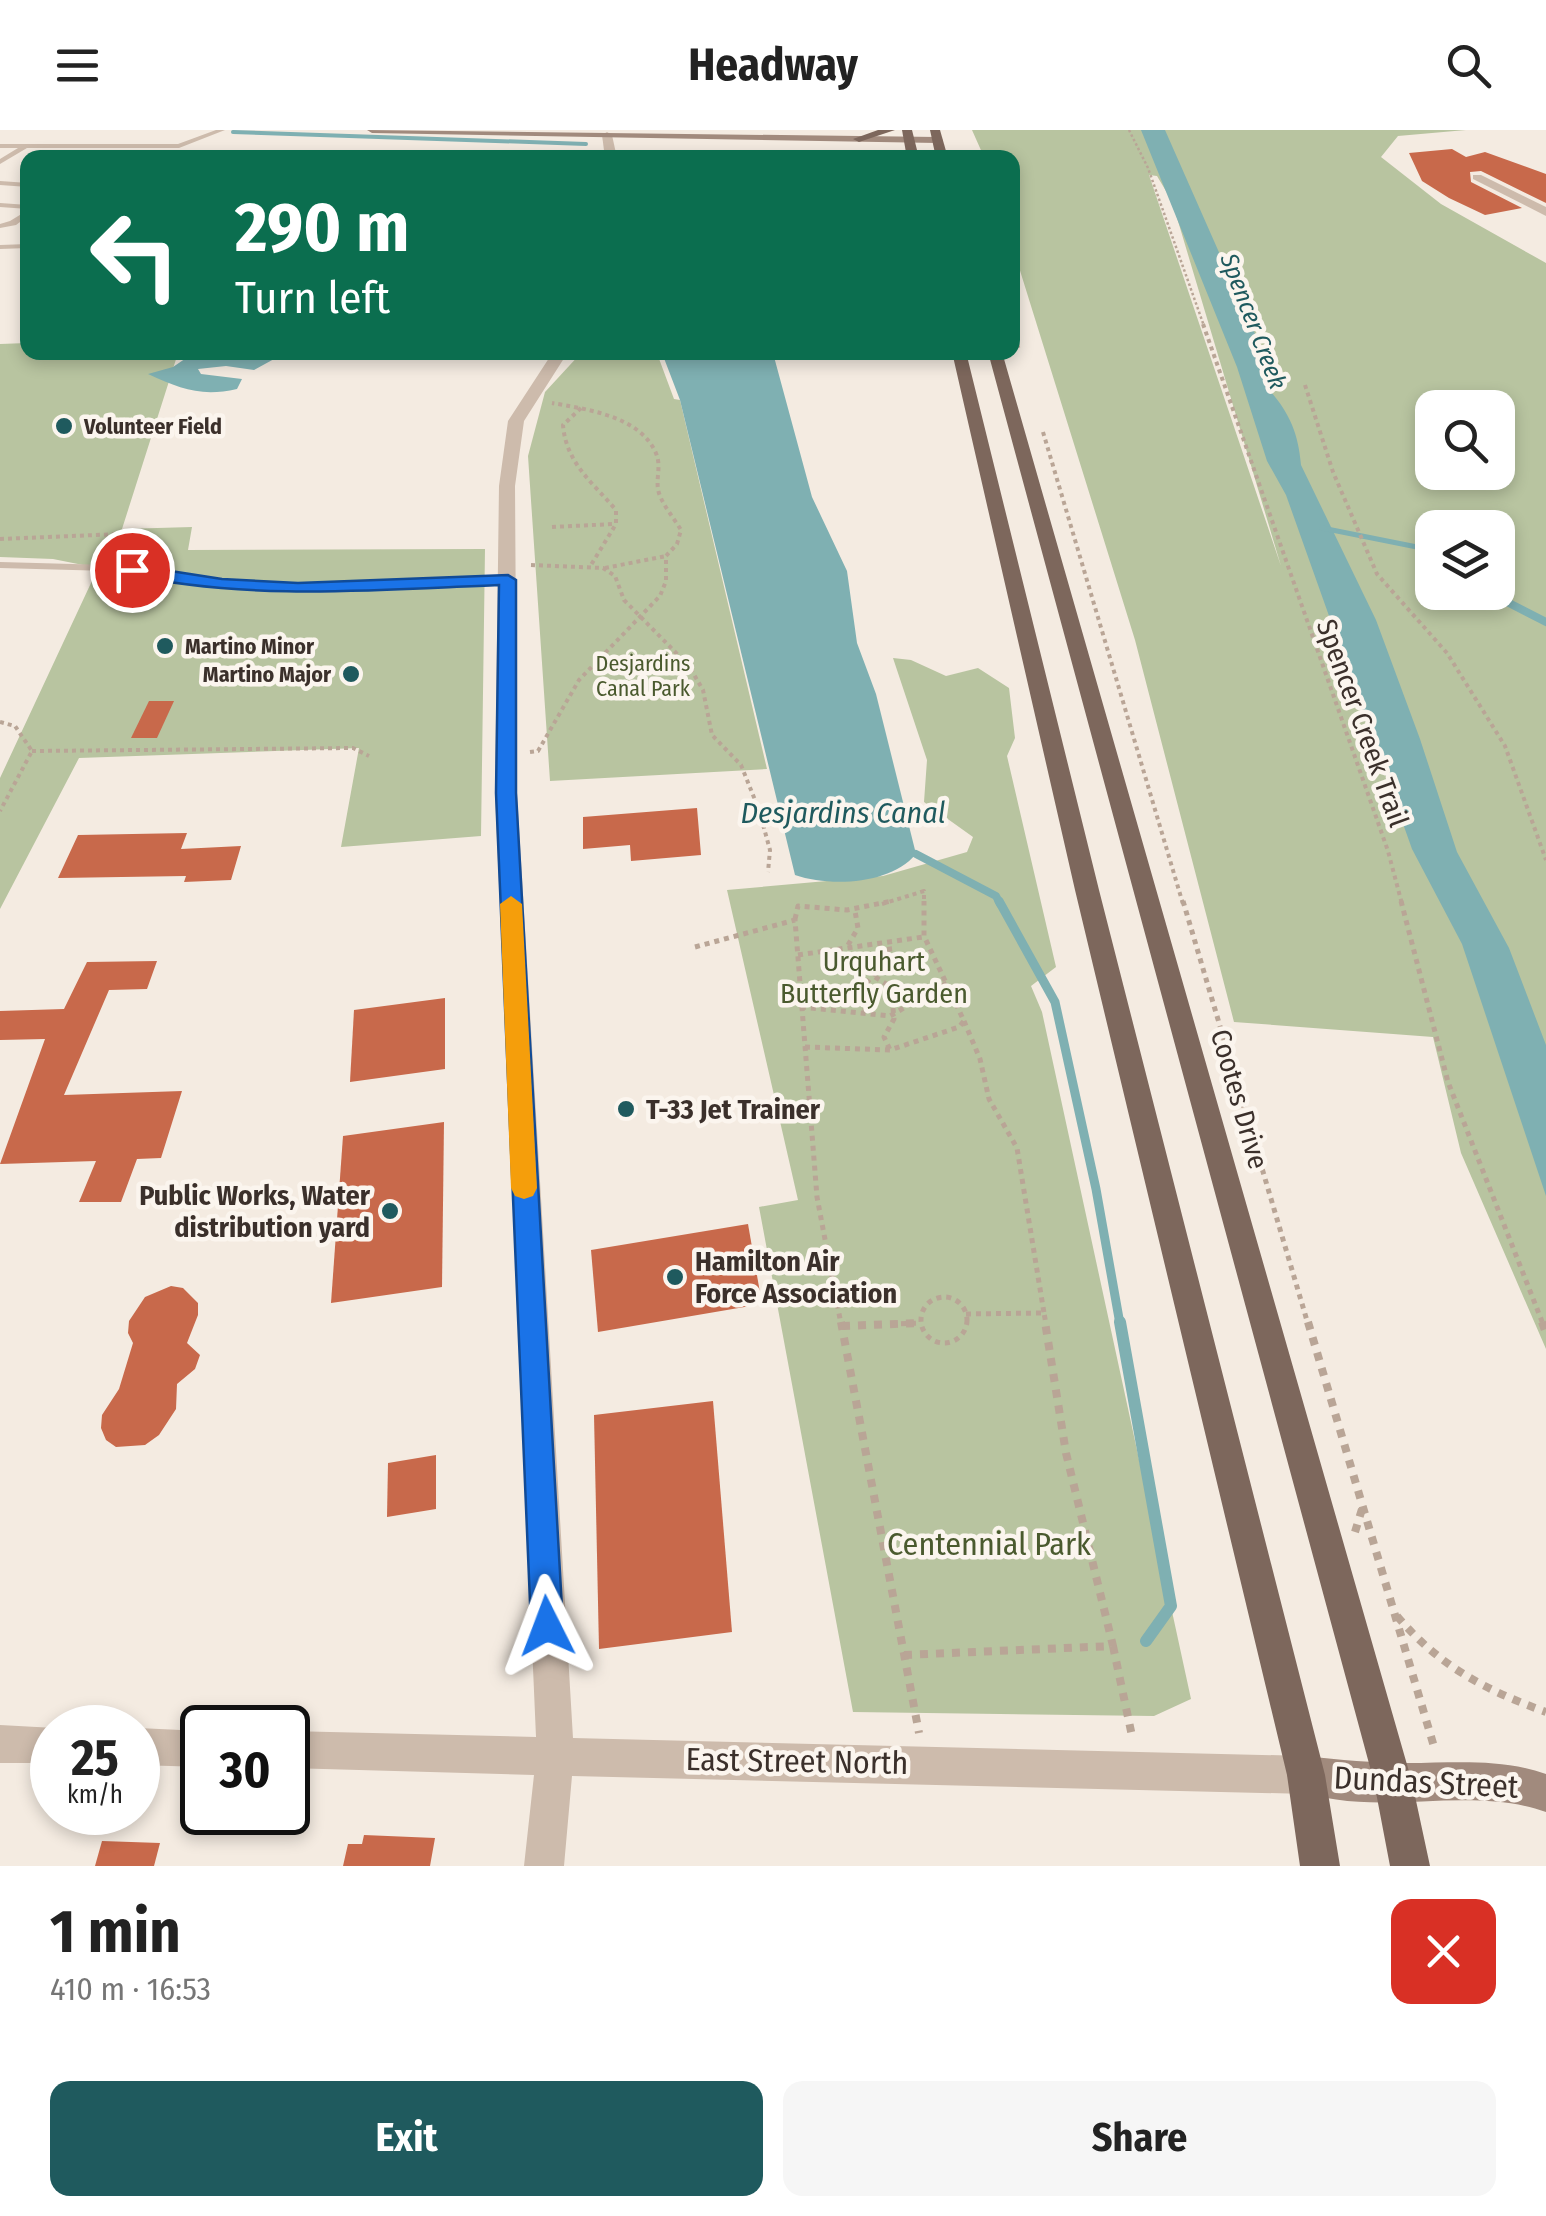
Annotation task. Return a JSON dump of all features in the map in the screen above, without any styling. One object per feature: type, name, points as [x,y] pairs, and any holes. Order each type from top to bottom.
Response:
[{"type":"main road","points":[[372,130],[858,139],[936,135]]},
{"type":"main road","points":[[858,139],[890,130]]},
{"type":"main road","points":[[962,360],[1087,890],[1306,1775],[1320,1866]]},
{"type":"main road","name":"Cootes Drive","points":[[1009,360],[1392,1782],[1410,1866]]},
{"type":"main road","name":"Dundas Street","points":[[1306,1775],[1392,1782],[1526,1784],[1546,1793]]},
{"type":"street","points":[[1477,177],[1546,212]]},
{"type":"street","points":[[544,1866],[554,1756],[506,754],[507,486],[516,421],[556,360]]},
{"type":"street","points":[[0,1744],[30,1745]]},
{"type":"street","name":"East Street North","points":[[310,1750],[1306,1775]]},
{"type":"lane","points":[[0,146],[178,146],[222,130]]},
{"type":"lane","points":[[0,137],[75,145]]},
{"type":"lane","points":[[0,162],[26,146]]},
{"type":"lane","points":[[103,150],[107,146]]},
{"type":"lane","points":[[0,565],[98,568],[222,584],[298,588],[508,573]]},
{"type":"path","name":"Spencer Creek Trail","points":[[1129,130],[1148,168],[1388,851],[1448,1082],[1546,1333]]},
{"type":"path","points":[[1306,385],[1333,472],[1377,574],[1447,653],[1505,746],[1546,860]]},
{"type":"path","points":[[508,573],[555,563],[603,568],[666,556],[677,544],[681,530],[658,490],[661,477],[656,454],[645,435],[632,426],[580,408],[530,398]]},
{"type":"path","points":[[580,408],[563,424],[567,455],[583,478],[616,510],[616,524],[590,566]]},
{"type":"path","points":[[1040,422],[1444,1780]]},
{"type":"path","points":[[552,527],[616,524]]},
{"type":"path","points":[[0,539],[120,534],[98,568]]},
{"type":"path","points":[[506,754],[538,751],[579,680],[660,596],[666,581],[666,556]]},
{"type":"path","points":[[603,568],[614,576],[624,600],[689,666],[702,690],[712,735],[741,764],[770,850],[768,872]]},
{"type":"path","points":[[0,722],[15,726],[32,751]]},
{"type":"path","points":[[32,751],[353,748],[369,756]]},
{"type":"path","points":[[0,812],[32,751]]},
{"type":"path","points":[[925,1764],[816,1197],[794,920],[798,906],[855,911],[924,892],[924,936],[980,1058],[989,1099],[1016,1148],[1066,1453],[1134,1743]]},
{"type":"path","points":[[848,945],[858,928],[855,911]]},
{"type":"path","points":[[696,947],[794,920]]},
{"type":"path","points":[[798,956],[848,945],[889,944],[924,936]]},
{"type":"path","points":[[865,1013],[865,985],[890,953],[889,944]]},
{"type":"path","points":[[875,977],[891,987],[896,1014],[894,1026],[884,1037],[890,1050]]},
{"type":"path","points":[[802,1007],[896,1014],[947,983]]},
{"type":"path","points":[[805,1047],[890,1050],[960,1027],[964,1021]]},
{"type":"path","points":[[966,1314],[963,1334],[951,1342],[936,1340],[921,1323],[922,1309],[933,1300],[948,1299],[966,1314],[1044,1313]]},
{"type":"path","points":[[842,1326],[921,1323]]},
{"type":"path","points":[[1394,1612],[1447,1671],[1546,1712]]},
{"type":"path","points":[[904,1655],[1113,1646]]},
{"type":"green space","points":[[972,130],[1466,130],[1398,136],[1381,157],[1441,204],[1546,263],[1546,1349],[1461,1153],[1433,1037],[1234,1022],[1135,640],[1020,270],[1020,150],[981,150]],"holes":[[[1149,175],[1157,176],[1172,201],[1281,566]]]},
{"type":"green space","points":[[20,343],[20,360],[176,360],[122,529],[192,527],[188,550],[485,549],[481,836],[341,847],[359,748],[79,758],[0,909],[0,778],[98,568],[53,559],[0,557],[0,344]]},
{"type":"green space","name":"Desjardins Canal Park","points":[[575,360],[659,360],[674,399],[680,400],[767,769],[550,781],[528,456],[545,392]]},
{"type":"green space","name":"Centennial Park","points":[[893,658],[911,660],[946,676],[978,668],[1009,688],[1015,738],[1007,756],[1056,967],[1031,986],[1042,1012],[1191,1699],[1154,1716],[853,1712],[759,1207],[798,1200],[727,890],[883,876],[967,852],[973,837],[924,802],[927,760]]},
{"type":"water","points":[[1141,130],[1165,130],[1267,361],[1264,384],[1290,421],[1301,465],[1376,620],[1457,852],[1509,948],[1546,1045],[1546,1196],[1462,944],[1412,849],[1286,495],[1267,461],[1237,367]]},
{"type":"water","points":[[183,360],[272,360],[254,370],[226,366],[198,369],[201,374],[242,379],[237,389],[213,392],[191,390],[148,374]]},
{"type":"water","name":"Desjardins Canal","points":[[665,360],[775,360],[812,497],[847,571],[857,643],[876,694],[916,854],[891,872],[842,882],[795,875],[680,400]]},
{"type":"building","points":[[1452,149],[1466,157],[1485,152],[1546,174],[1546,203],[1481,171],[1470,172],[1471,182],[1522,208],[1485,215],[1449,198],[1422,181],[1409,153]]},
{"type":"building","points":[[149,701],[174,701],[157,738],[131,738]]},
{"type":"building","points":[[697,808],[701,855],[631,861],[630,845],[583,849],[583,817]]},
{"type":"building","points":[[187,833],[181,849],[241,846],[231,880],[184,882],[186,876],[58,878],[78,835]]},
{"type":"building","points":[[157,961],[147,989],[109,990],[64,1095],[182,1091],[161,1158],[137,1159],[121,1202],[79,1202],[96,1161],[0,1164],[45,1039],[0,1040],[0,1011],[64,1009],[87,962]]},
{"type":"building","points":[[445,998],[445,1069],[350,1082],[354,1010]]},
{"type":"building","name":"Public Works, Water distribution yard","points":[[444,1122],[442,1287],[331,1303],[343,1136]]},
{"type":"building","name":"Hamilton Air Force Association","points":[[748,1224],[762,1304],[598,1332],[591,1250]]},
{"type":"building","points":[[171,1286],[183,1288],[198,1303],[198,1315],[187,1343],[200,1355],[195,1369],[177,1384],[176,1409],[159,1435],[145,1445],[116,1447],[106,1440],[101,1428],[102,1415],[119,1389],[133,1343],[128,1333],[129,1321],[145,1297]]},
{"type":"building","points":[[713,1401],[732,1632],[599,1649],[594,1415]]},
{"type":"building","points":[[436,1455],[436,1509],[387,1517],[388,1463]]},
{"type":"building","points":[[364,1835],[435,1838],[430,1866],[343,1866],[348,1844],[362,1844]]},
{"type":"building","points":[[102,1841],[160,1843],[154,1866],[95,1866]]},
{"type":"waterway","points":[[233,132],[586,144]]},
{"type":"waterway","points":[[1322,528],[1415,547]]},
{"type":"waterway","points":[[1515,606],[1546,622]]},
{"type":"waterway","points":[[916,854],[996,896],[1000,904]]},
{"type":"waterway","points":[[999,901],[1055,1002],[1096,1189],[1120,1324]]},
{"type":"waterway","points":[[1120,1322],[1171,1606],[1146,1641]]},
{"type":"slow traffic","points":[[511,904],[524,1188]]},
{"type":"place","name":"Volunteer Field","points":[[64,426]]},
{"type":"place","name":"Martino Minor","points":[[165,646]]},
{"type":"place","name":"Martino Major","points":[[351,674]]},
{"type":"place","name":"T-33 Jet Trainer","points":[[626,1109]]},
{"type":"place","name":"Public Works, Water distribution yard","points":[[390,1211]]},
{"type":"place","name":"Hamilton Air Force Association","points":[[675,1277]]},
{"type":"route","points":[[132,570],[222,584],[298,588],[508,580],[506,793],[547,1626]]},
{"type":"water label","name":"Spencer Creek","points":[[1254,321]]},
{"type":"park label","name":"Urquhart Butterfly Garden","points":[[874,977]]}]
